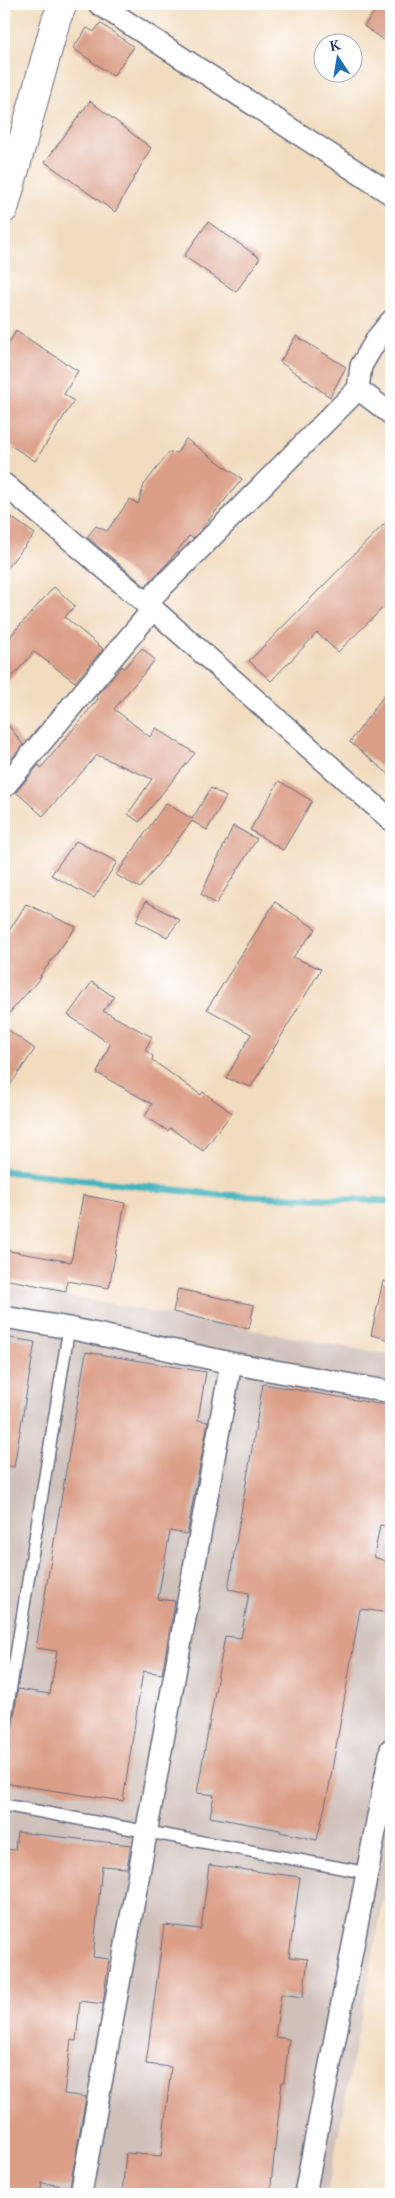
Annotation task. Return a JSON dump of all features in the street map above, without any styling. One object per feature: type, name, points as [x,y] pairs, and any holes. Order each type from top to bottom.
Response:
[{"type":"street","points":[[99,4],[391,194]]},
{"type":"street","points":[[4,209],[9,162],[55,9]]},
{"type":"street","points":[[4,787],[149,606],[358,388],[361,366],[378,337],[391,321]]},
{"type":"street","points":[[358,388],[391,414]]},
{"type":"street","points":[[4,484],[149,606],[391,820]]},
{"type":"street","points":[[4,1317],[69,1328],[232,1363],[391,1392]]},
{"type":"street","points":[[81,2194],[232,1363]]},
{"type":"street","points":[[305,2194],[391,1749]]},
{"type":"lane","points":[[4,1729],[69,1328]]},
{"type":"lane","points":[[4,1805],[368,1873]]},
{"type":"shaded area","points":[[4,1285],[391,1355],[391,1860],[327,2194],[4,2194]]},
{"type":"building","points":[[380,4],[391,4],[391,46],[364,26]]},
{"type":"building","points":[[100,23],[134,47],[113,76],[73,48],[87,28],[94,32]]},
{"type":"building","points":[[90,101],[151,148],[115,212],[45,162]]},
{"type":"building","points":[[208,222],[260,258],[236,292],[184,256]]},
{"type":"building","points":[[16,331],[78,371],[64,394],[74,401],[35,461],[4,441],[4,351]]},
{"type":"building","points":[[296,336],[346,367],[330,397],[280,362]]},
{"type":"building","points":[[186,439],[242,479],[199,532],[193,538],[189,536],[168,563],[145,586],[87,537],[96,526],[107,531],[130,499],[138,504],[144,485],[169,452],[177,453]]},
{"type":"building","points":[[4,512],[35,534],[4,571]]},
{"type":"building","points":[[391,517],[391,600],[338,652],[317,633],[271,681],[249,661]]},
{"type":"building","points":[[54,587],[75,606],[65,617],[103,649],[75,682],[34,652],[4,686],[4,643]]},
{"type":"building","points":[[142,648],[155,660],[114,709],[150,737],[156,728],[195,753],[139,822],[128,814],[152,779],[97,755],[43,816],[16,792],[39,765],[41,768],[98,699],[96,697],[122,666],[124,668]]},
{"type":"building","points":[[391,686],[391,776],[350,742]]},
{"type":"building","points":[[4,719],[23,745],[4,768]]},
{"type":"building","points":[[279,781],[312,801],[283,850],[250,830]]},
{"type":"building","points":[[211,788],[226,797],[207,830],[192,821],[140,888],[116,875],[166,803],[192,819]]},
{"type":"building","points":[[233,826],[257,839],[216,904],[201,894]]},
{"type":"building","points":[[76,841],[117,862],[94,898],[51,875]]},
{"type":"building","points":[[146,901],[180,920],[167,937],[136,921]]},
{"type":"building","points":[[275,902],[316,929],[293,957],[321,969],[251,1087],[226,1078],[251,1034],[207,1009]]},
{"type":"building","points":[[26,904],[76,927],[40,976],[42,976],[4,1019],[4,939]]},
{"type":"building","points":[[92,982],[114,997],[103,1011],[152,1037],[145,1050],[153,1056],[152,1060],[201,1095],[203,1092],[232,1113],[203,1151],[170,1128],[168,1131],[145,1116],[152,1104],[97,1073],[110,1044],[68,1015]]},
{"type":"building","points":[[4,1027],[35,1049],[4,1094]]},
{"type":"building","points":[[83,1195],[125,1203],[109,1288],[67,1281],[66,1291],[4,1279],[4,1250],[71,1262]]},
{"type":"building","points":[[383,1281],[391,1282],[391,1340],[371,1335]]},
{"type":"building","points":[[178,1289],[254,1305],[249,1329],[173,1312]]},
{"type":"building","points":[[4,1337],[35,1342],[14,1467],[4,1466]]},
{"type":"building","points":[[86,1352],[206,1372],[198,1420],[208,1422],[187,1534],[170,1531],[158,1599],[175,1601],[162,1674],[143,1671],[123,1801],[4,1783],[18,1689],[50,1694],[57,1651],[36,1648]]},
{"type":"building","points":[[263,1384],[391,1406],[391,1527],[380,1525],[374,1557],[391,1563],[391,1613],[360,1609],[328,1793],[317,1840],[280,1832],[280,1830],[210,1817],[214,1795],[197,1793],[225,1636],[241,1638],[249,1593],[228,1589]]},
{"type":"building","points":[[17,1832],[131,1845],[127,1868],[102,1866],[93,1957],[109,1959],[103,2004],[80,2001],[76,2041],[71,2040],[64,2094],[86,2097],[70,2187],[42,2183],[40,2194],[4,2194],[4,1849],[15,1850]]},
{"type":"building","points":[[209,1865],[300,1877],[289,1957],[308,1959],[303,1997],[281,1994],[275,2037],[289,2039],[284,2082],[282,2082],[270,2194],[122,2194],[126,2153],[161,2156],[171,2067],[146,2064],[164,1925],[201,1929]]},
{"type":"waterway","points":[[4,1171],[220,1195],[391,1201]]}]
